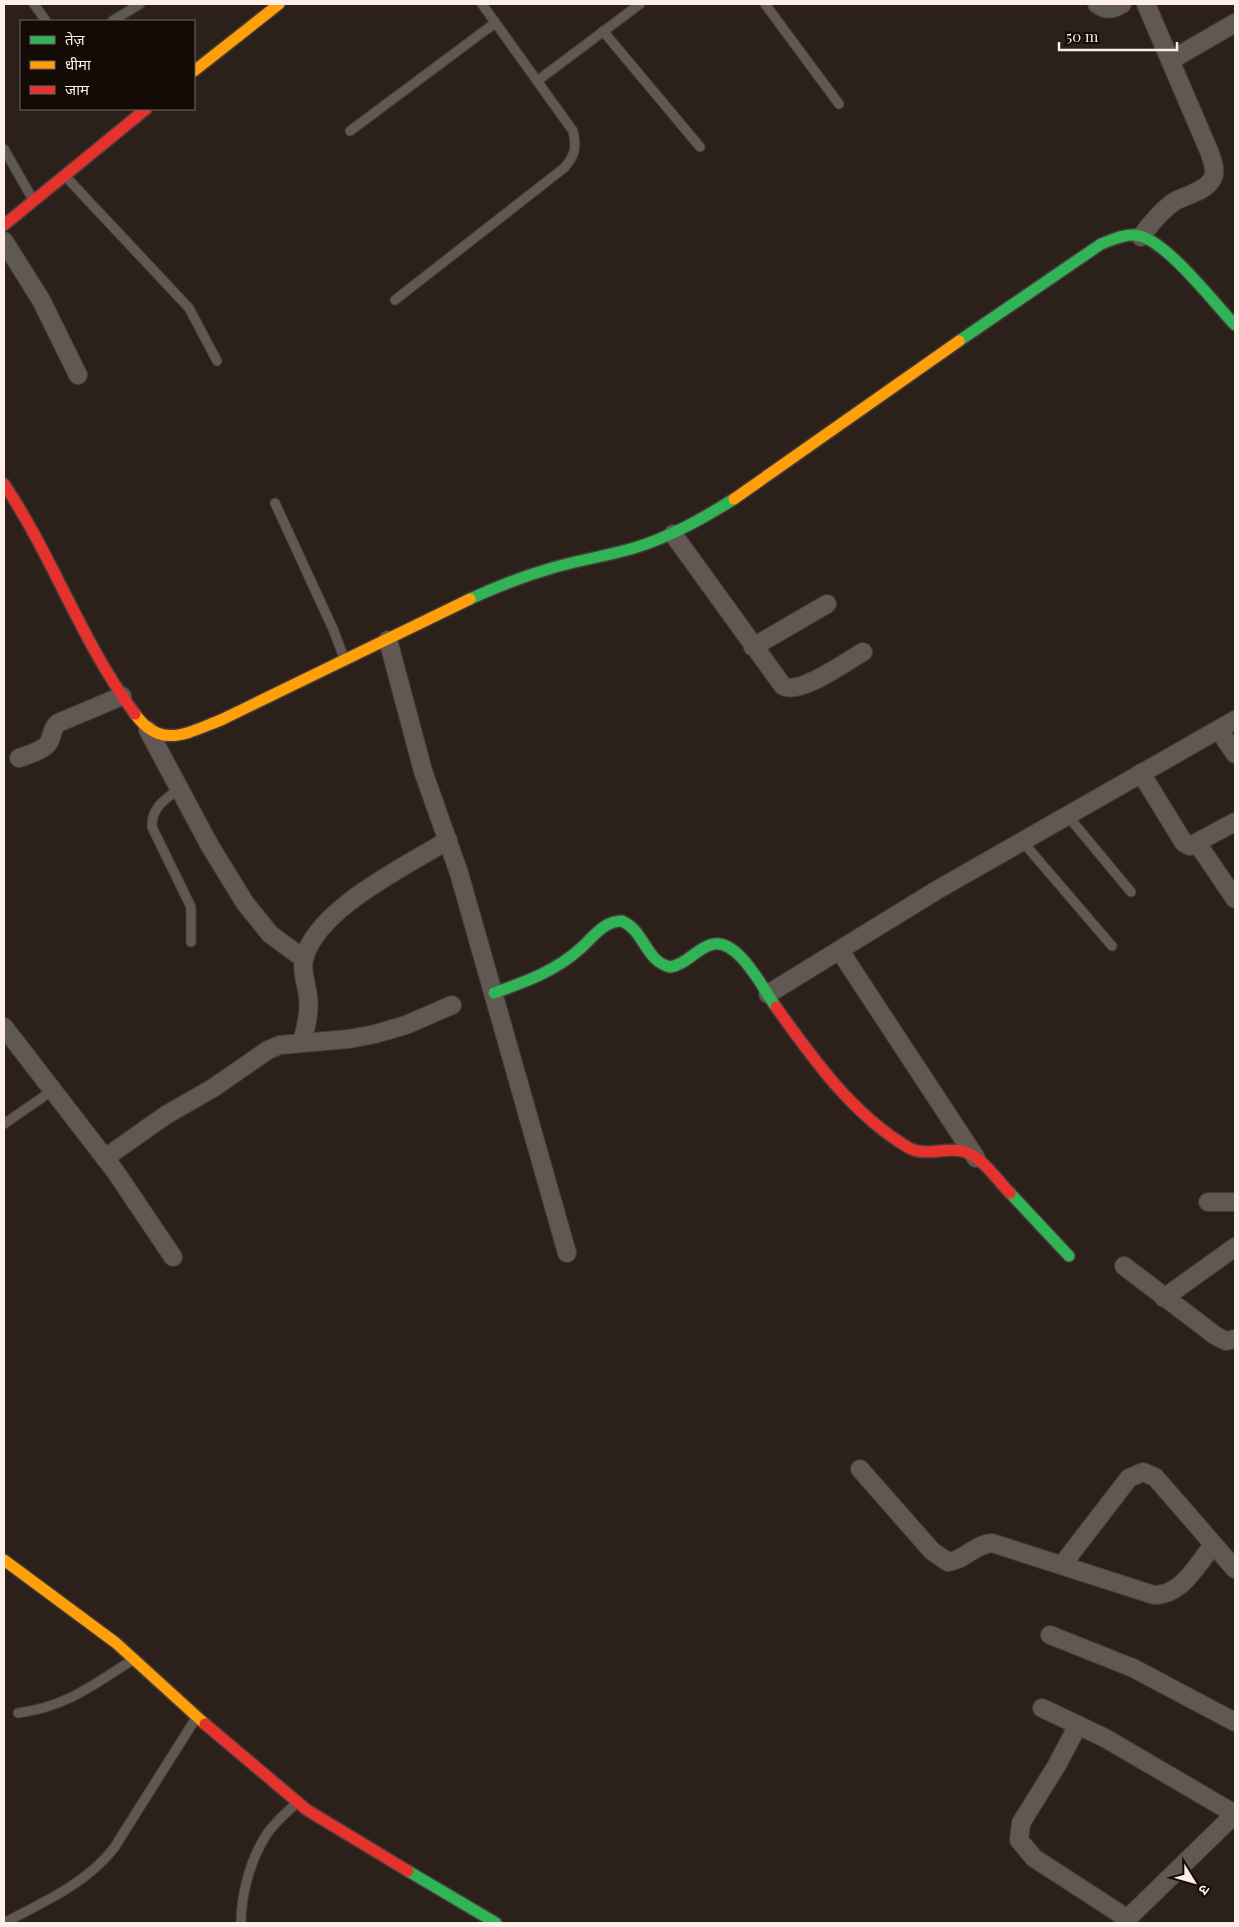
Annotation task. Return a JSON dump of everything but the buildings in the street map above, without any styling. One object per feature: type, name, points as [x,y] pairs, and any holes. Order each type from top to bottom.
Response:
[{"type":"main road","points":[[195,70],[279,4]]},
{"type":"main road","points":[[4,225],[63,174],[145,110]]},
{"type":"main road","points":[[4,484],[23,513],[58,581],[122,696],[139,722],[157,735],[171,735],[212,723],[515,579],[634,548],[673,534],[704,518],[1014,302],[1101,244],[1121,236],[1136,235],[1151,240],[1167,251],[1235,325]]},
{"type":"main road","points":[[494,993],[536,979],[556,968],[604,928],[618,921],[628,922],[651,955],[664,966],[671,967],[679,964],[712,943],[720,941],[728,944],[737,951],[798,1037],[844,1096],[894,1138],[912,1150],[953,1149],[964,1151],[976,1158],[1069,1256]]},
{"type":"main road","points":[[4,1560],[134,1659],[249,1763],[298,1802],[496,1923]]},
{"type":"street","points":[[1097,4],[1103,9],[1110,9],[1122,4]]},
{"type":"street","points":[[1141,237],[1161,214],[1175,202],[1204,187],[1212,180],[1215,172],[1214,164],[1146,4]]},
{"type":"street","points":[[1171,60],[1235,23]]},
{"type":"street","points":[[4,241],[41,300],[78,375]]},
{"type":"street","points":[[673,534],[776,679],[789,689],[804,685],[863,652]]},
{"type":"street","points":[[753,647],[827,604]]},
{"type":"street","points":[[388,640],[423,771],[448,840],[494,993],[567,1253]]},
{"type":"street","points":[[19,758],[45,746],[50,741],[52,730],[58,724],[122,696]]},
{"type":"street","points":[[768,994],[937,890],[1140,772],[1235,720]]},
{"type":"street","points":[[148,730],[179,789],[245,903],[270,934],[304,959]]},
{"type":"street","points":[[1219,730],[1235,754]]},
{"type":"street","points":[[1140,772],[1180,839],[1190,846],[1197,844],[1235,822]]},
{"type":"street","points":[[302,1042],[308,1004],[303,969],[304,959],[322,926],[342,906],[448,840]]},
{"type":"street","points":[[1197,844],[1235,899]]},
{"type":"street","points":[[840,951],[976,1158]]},
{"type":"street","points":[[105,1158],[166,1115],[213,1088],[268,1050],[302,1042],[350,1040],[375,1034],[406,1025],[452,1005]]},
{"type":"street","points":[[4,1027],[105,1158],[173,1257]]},
{"type":"street","points":[[1208,1202],[1235,1202]]},
{"type":"street","points":[[1164,1298],[1235,1247]]},
{"type":"street","points":[[1124,1266],[1216,1336],[1226,1341],[1235,1339]]},
{"type":"street","points":[[860,1469],[940,1559],[948,1562],[957,1561],[984,1544],[992,1543],[1154,1595],[1165,1595],[1180,1587],[1213,1545]]},
{"type":"street","points":[[1062,1565],[1129,1478],[1143,1472],[1155,1477],[1235,1569]]},
{"type":"street","points":[[1050,1635],[1134,1668],[1235,1722]]},
{"type":"street","points":[[1042,1708],[1078,1725],[1129,1751],[1235,1814],[1125,1921],[1034,1858],[1019,1840],[1021,1823],[1053,1772],[1078,1725]]},
{"type":"lane","points":[[34,4],[45,20]]},
{"type":"lane","points":[[114,20],[140,4]]},
{"type":"lane","points":[[395,300],[564,168],[573,157],[576,144],[573,130],[482,4]]},
{"type":"lane","points":[[537,81],[640,4]]},
{"type":"lane","points":[[765,4],[839,104]]},
{"type":"lane","points":[[350,130],[496,23]]},
{"type":"lane","points":[[603,31],[700,147]]},
{"type":"lane","points":[[4,149],[33,200]]},
{"type":"lane","points":[[63,174],[189,308],[217,361]]},
{"type":"lane","points":[[275,503],[334,630],[345,661]]},
{"type":"lane","points":[[179,789],[162,802],[151,817],[152,826],[191,907],[191,942]]},
{"type":"lane","points":[[1067,815],[1131,892]]},
{"type":"lane","points":[[1022,841],[1112,946]]},
{"type":"lane","points":[[4,1124],[53,1090]]},
{"type":"lane","points":[[18,1714],[43,1710],[69,1700],[134,1659]]},
{"type":"lane","points":[[4,1923],[69,1888],[100,1866],[114,1848],[197,1715]]},
{"type":"lane","points":[[241,1923],[248,1877],[266,1835],[298,1802]]},
{"type":"traffic: fast","points":[[959,341],[1101,244],[1126,235],[1135,235],[1147,239],[1160,247],[1188,272],[1235,325]]},
{"type":"traffic: fast","points":[[470,599],[542,571],[647,544],[686,527],[734,499]]},
{"type":"traffic: fast","points":[[494,993],[529,980],[551,969],[581,948],[599,930],[610,924],[622,921],[636,932],[655,959],[670,967],[681,963],[710,945],[720,944],[730,948],[739,955],[757,977],[776,1007]]},
{"type":"traffic: fast","points":[[1010,1193],[1069,1256]]},
{"type":"traffic: fast","points":[[408,1871],[496,1923]]},
{"type":"traffic: slow","points":[[195,70],[279,4]]},
{"type":"traffic: slow","points":[[734,499],[959,341]]},
{"type":"traffic: slow","points":[[135,714],[145,725],[155,732],[165,735],[175,735],[197,730],[470,599]]},
{"type":"traffic: slow","points":[[4,1560],[116,1643],[205,1724]]},
{"type":"traffic: jam","points":[[4,225],[145,110]]},
{"type":"traffic: jam","points":[[4,484],[38,541],[99,658],[135,714]]},
{"type":"traffic: jam","points":[[776,1007],[835,1085],[852,1103],[889,1135],[915,1151],[955,1150],[969,1153],[976,1157],[1010,1193]]},
{"type":"traffic: jam","points":[[205,1724],[307,1810],[408,1871]]}]
